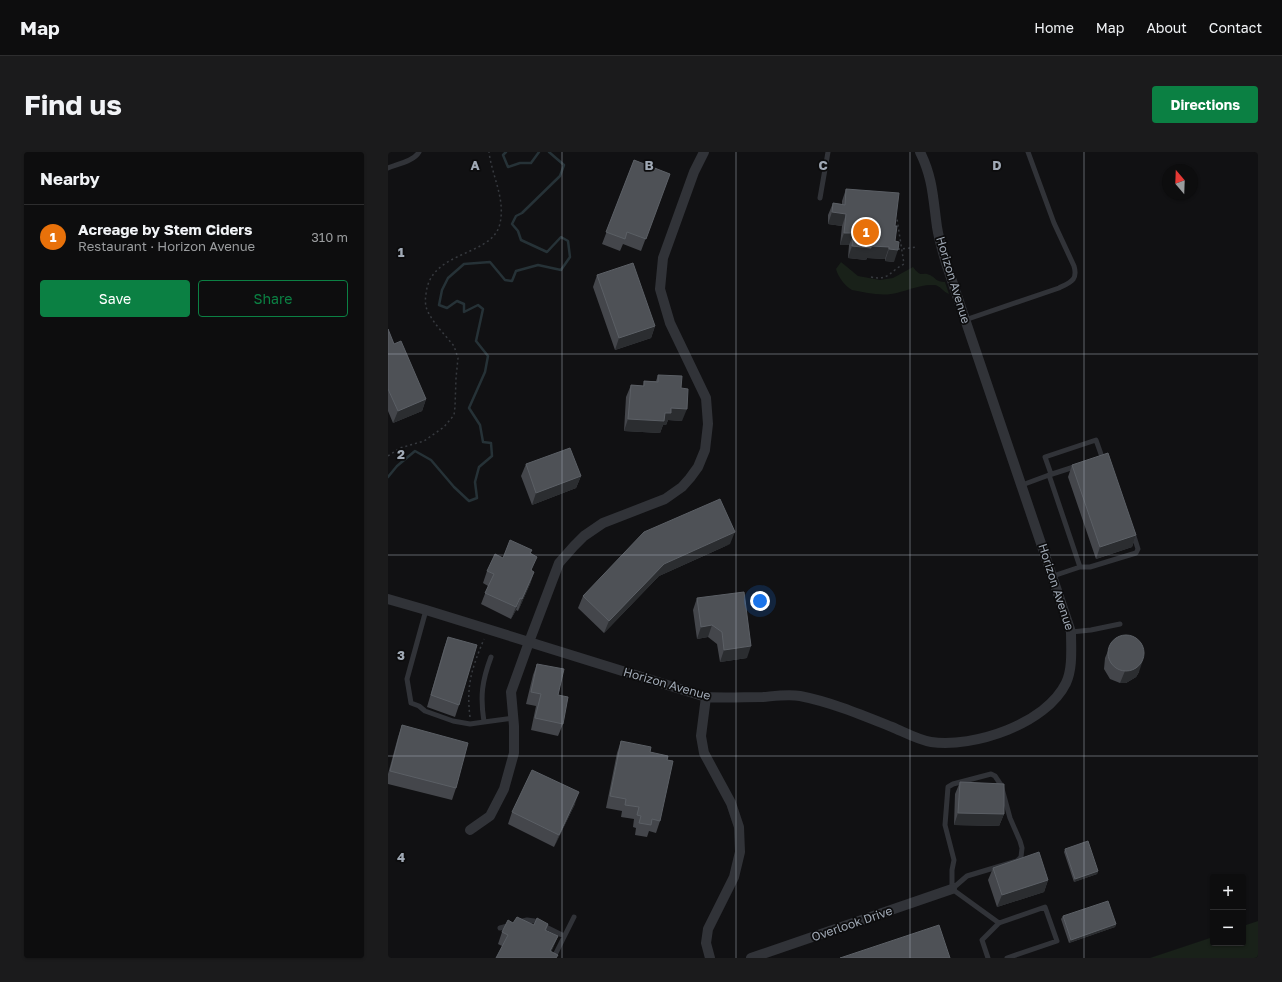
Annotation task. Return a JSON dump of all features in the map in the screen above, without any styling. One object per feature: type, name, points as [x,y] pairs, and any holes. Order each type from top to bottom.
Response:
[{"type":"street","points":[[470,830],[490,816],[504,789],[514,753],[511,692],[559,563],[584,536],[603,523],[665,499],[682,487],[698,467],[705,450],[708,424],[706,398],[670,323],[660,289],[663,258],[694,172],[704,152]]},
{"type":"street","name":"Horizon Avenue","points":[[388,599],[706,697],[730,698],[798,696],[851,711],[930,742],[964,742],[997,733],[1019,725],[1047,708],[1066,682],[1070,667],[1071,632],[942,250],[937,227],[932,186],[928,170],[920,152]]},
{"type":"street","points":[[706,697],[700,736],[704,753],[731,803],[739,827],[740,852],[734,877],[708,929],[706,943],[710,958]]},
{"type":"street","name":"Overlook Drive","points":[[751,958],[952,889]]},
{"type":"lane","points":[[388,168],[412,159],[419,152]]},
{"type":"lane","points":[[820,198],[828,152]]},
{"type":"lane","points":[[965,320],[1060,288],[1070,283],[1076,273],[1054,222],[1028,152]]},
{"type":"lane","points":[[1080,567],[1045,457],[1096,440],[1104,456],[1095,460]]},
{"type":"lane","points":[[1022,485],[1080,465]]},
{"type":"lane","points":[[1053,576],[1080,567],[1090,567],[1136,553],[1138,549],[1131,527]]},
{"type":"lane","points":[[426,610],[407,679],[411,704],[419,706],[426,712],[453,721],[470,724],[513,718]]},
{"type":"lane","points":[[1071,632],[1091,630],[1120,624]]},
{"type":"lane","points":[[484,722],[481,696],[484,676],[491,657]]},
{"type":"lane","points":[[991,774],[995,776],[1000,785],[1010,818],[1020,841],[1022,848],[1021,857],[1017,861],[967,876],[952,889],[952,870],[954,860],[945,825],[948,787],[953,784],[991,774]]},
{"type":"lane","points":[[952,889],[999,923]]},
{"type":"lane","points":[[988,958],[982,940],[999,923],[1045,907],[1057,941],[1007,958]]},
{"type":"lane","points":[[556,953],[574,917]]},
{"type":"lane","points":[[500,928],[527,920],[534,921],[564,936]]},
{"type":"path","points":[[388,456],[400,448],[424,441],[431,437],[444,427],[454,415],[458,358],[456,352],[428,312],[425,300],[426,291],[431,278],[440,268],[451,260],[486,242],[492,237],[499,226],[501,210],[499,192],[489,152]]},
{"type":"path","points":[[871,277],[882,279],[886,278],[904,264],[897,220]]},
{"type":"path","points":[[897,248],[902,249],[916,247]]},
{"type":"path","points":[[470,718],[468,701],[471,672],[484,639]]},
{"type":"shaded area","points":[[841,262],[858,276],[880,280],[893,278],[913,267],[920,274],[927,274],[938,281],[945,282],[949,294],[938,286],[934,285],[886,294],[872,294],[852,290],[844,284],[837,272],[836,269]]},
{"type":"shaded area","points":[[1258,921],[1258,958],[1150,958],[1210,938],[1210,946],[1246,946],[1246,925]]},
{"type":"building","points":[[634,160],[670,174],[646,239],[627,232],[625,239],[606,232]]},
{"type":"building","points":[[846,189],[899,193],[895,226],[897,226],[895,241],[899,242],[898,250],[889,249],[889,247],[871,246],[871,248],[852,246],[854,233],[844,233],[846,214],[832,212],[833,203],[845,205]]},
{"type":"building","points":[[633,263],[655,326],[619,338],[597,275]]},
{"type":"building","points":[[388,329],[394,344],[401,341],[426,399],[398,411],[388,389]]},
{"type":"building","points":[[658,375],[682,376],[681,388],[688,389],[687,409],[671,408],[671,413],[665,413],[664,421],[628,419],[631,385],[644,386],[644,381],[658,382]]},
{"type":"building","points":[[570,448],[581,476],[536,493],[526,464]]},
{"type":"building","points":[[1108,453],[1136,535],[1100,547],[1072,465]]},
{"type":"building","points":[[720,499],[735,532],[664,564],[609,621],[583,596],[644,532]]},
{"type":"building","points":[[510,540],[532,550],[530,553],[537,557],[531,570],[534,572],[522,599],[520,598],[516,607],[485,593],[494,574],[487,571],[495,554],[503,558]]},
{"type":"building","points":[[744,592],[751,646],[724,650],[722,632],[712,625],[701,627],[697,598]]},
{"type":"building","points":[[1129,635],[1139,640],[1143,646],[1143,660],[1139,666],[1133,670],[1123,671],[1113,666],[1109,660],[1108,650],[1113,640],[1119,636]]},
{"type":"building","points":[[448,637],[477,645],[459,705],[431,695]]},
{"type":"building","points":[[537,664],[564,669],[558,695],[568,697],[563,724],[535,718],[541,694],[531,692]]},
{"type":"building","points":[[402,725],[468,743],[456,788],[390,771]]},
{"type":"building","points":[[621,741],[651,747],[650,752],[668,756],[667,760],[673,761],[660,821],[652,819],[651,825],[639,823],[641,816],[637,815],[639,807],[625,805],[626,799],[610,796]]},
{"type":"building","points":[[532,770],[579,792],[559,835],[512,812]]},
{"type":"building","points":[[960,782],[1004,784],[1004,814],[958,813]]},
{"type":"building","points":[[1088,841],[1098,871],[1075,879],[1065,849]]},
{"type":"building","points":[[1039,852],[1048,880],[1002,895],[993,868]]},
{"type":"building","points":[[1108,901],[1116,924],[1071,940],[1063,916]]},
{"type":"building","points":[[517,917],[534,925],[537,918],[548,924],[545,930],[558,936],[550,951],[558,955],[556,958],[496,958],[508,935],[502,932],[508,920],[513,923]]},
{"type":"building","points":[[939,925],[950,958],[840,958]]},
{"type":"waterway","points":[[506,152],[503,155],[508,167],[520,163],[531,163],[539,152]]},
{"type":"waterway","points":[[388,477],[397,466],[415,451],[431,460],[454,487],[469,501],[477,498],[475,482],[479,467],[492,456],[491,443],[483,442],[480,425],[469,408],[485,372],[488,356],[476,341],[483,309],[478,305],[464,312],[464,304],[457,301],[447,308],[439,305],[442,290],[448,278],[464,264],[490,262],[505,280],[512,281],[516,271],[538,265],[561,270],[570,257],[568,241],[561,237],[547,252],[521,240],[518,231],[512,224],[516,216],[522,213],[560,176],[564,165],[549,152]]},
{"type":"place","name":"Acreage by Stem Ciders","points":[[866,232]]}]
